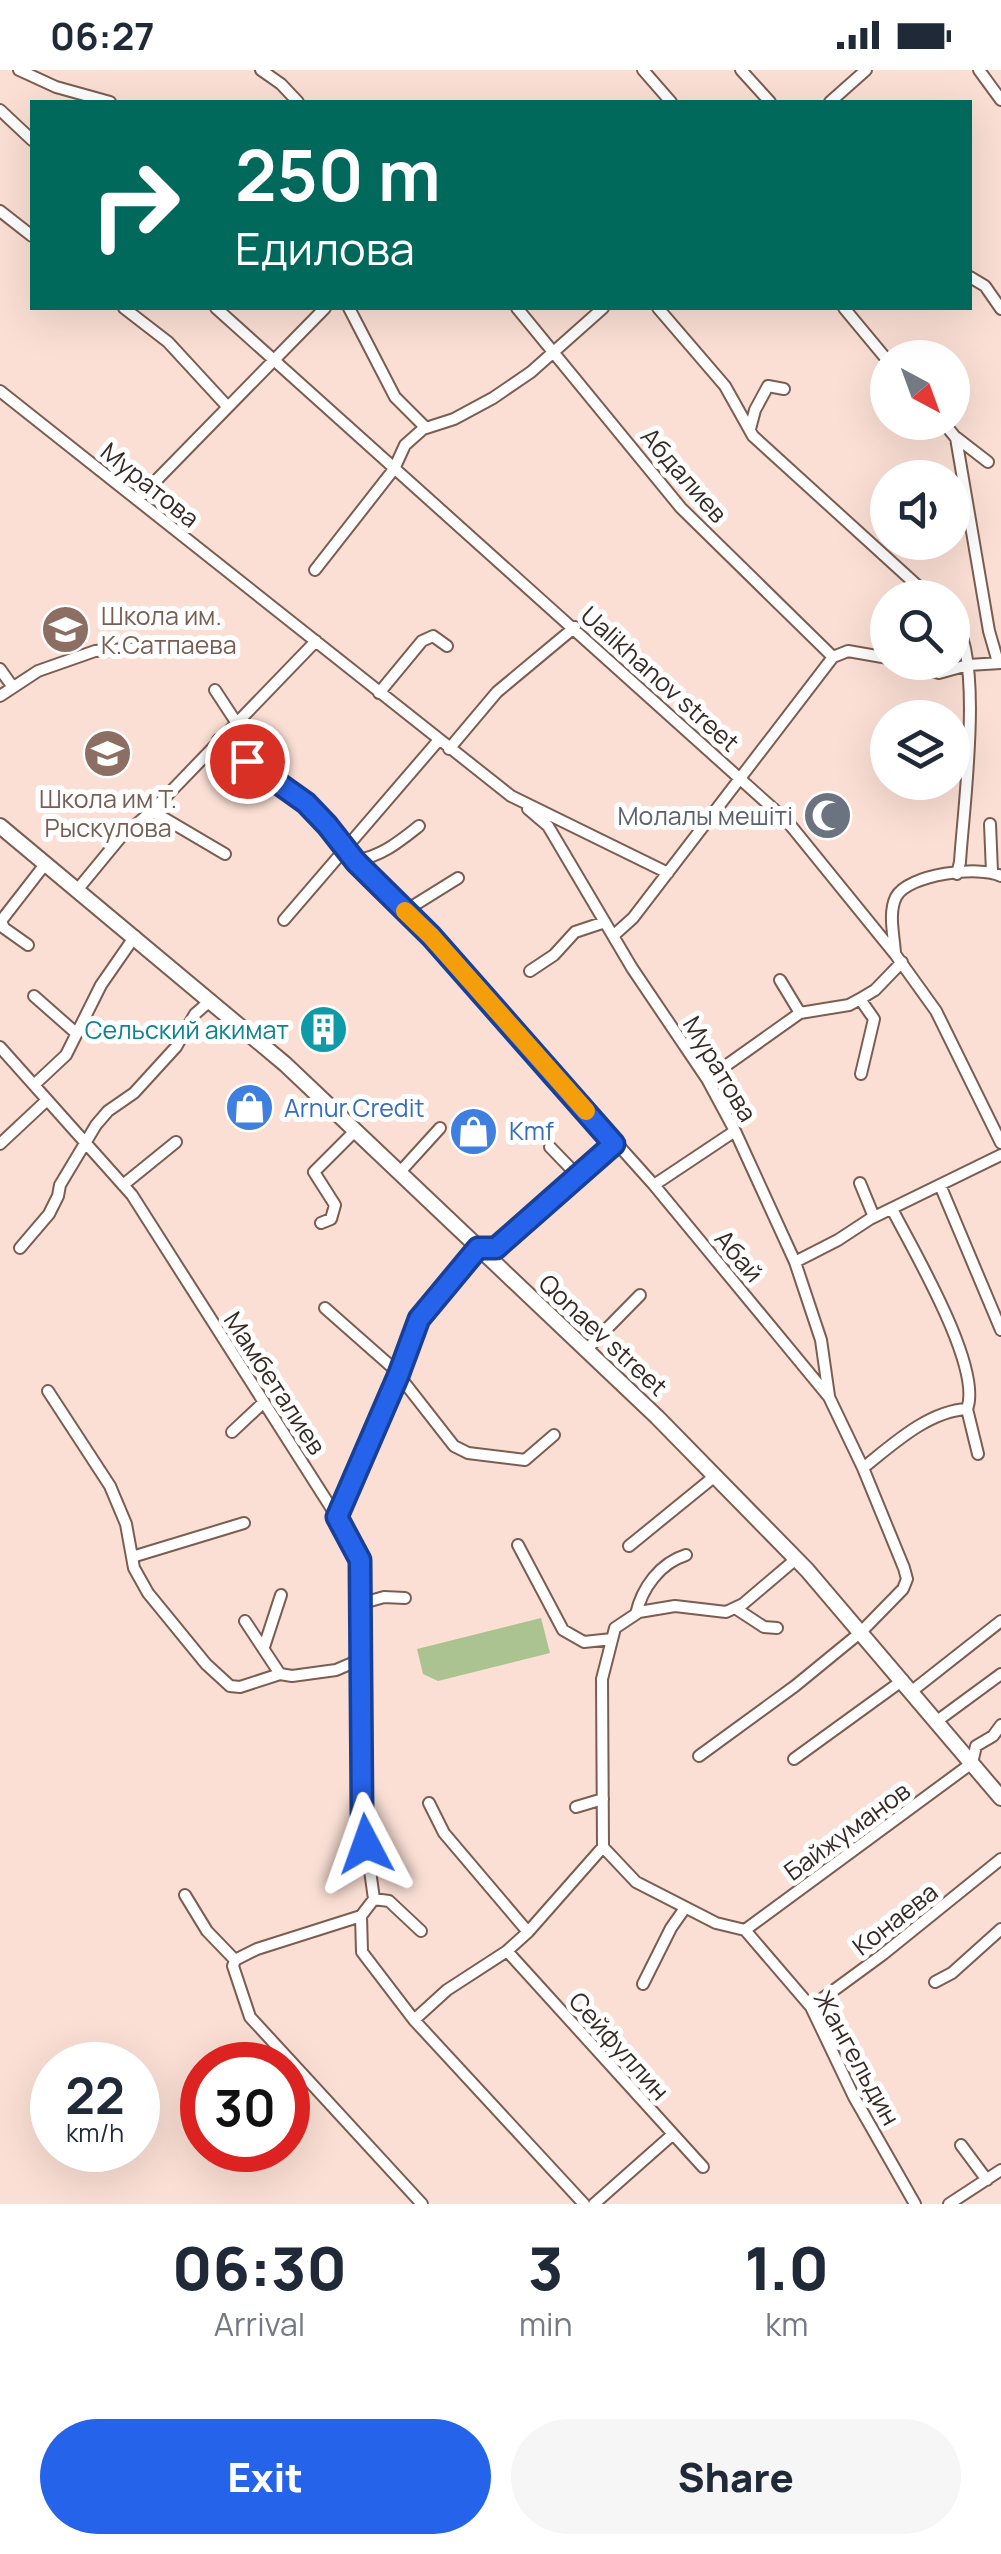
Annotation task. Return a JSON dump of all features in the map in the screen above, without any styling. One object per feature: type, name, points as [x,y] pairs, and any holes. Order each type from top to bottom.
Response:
[{"type":"main road","name":"Qonaev street","points":[[0,826],[211,1000],[356,1130],[586,1350],[796,1559],[1001,1798]]},
{"type":"street","points":[[19,70],[56,87],[103,100]]},
{"type":"street","points":[[643,70],[669,100]]},
{"type":"street","points":[[741,70],[768,100]]},
{"type":"street","points":[[832,100],[866,70]]},
{"type":"street","points":[[979,70],[1001,100]]},
{"type":"street","points":[[266,71],[296,100]]},
{"type":"street","points":[[0,110],[30,138]]},
{"type":"street","points":[[0,211],[30,234]]},
{"type":"street","points":[[972,278],[985,286],[1001,309]]},
{"type":"street","points":[[127,310],[168,342],[226,405]]},
{"type":"street","name":"Ualikhanov street","points":[[218,310],[787,821],[936,1011],[1001,1143]]},
{"type":"street","points":[[138,499],[323,310]]},
{"type":"street","points":[[349,310],[395,397],[426,428]]},
{"type":"street","name":"Абдалиев","points":[[519,310],[682,508],[833,658]]},
{"type":"street","points":[[315,570],[394,469],[404,445],[426,428],[493,398],[600,310]]},
{"type":"street","points":[[660,310],[725,386],[750,430],[912,580]]},
{"type":"street","points":[[846,310],[871,340]]},
{"type":"street","points":[[750,430],[768,386],[784,389]]},
{"type":"street","name":"Муратова","points":[[0,390],[548,826],[735,1130],[795,1262],[821,1340],[829,1397]]},
{"type":"street","points":[[956,440],[989,631],[999,663],[970,665]]},
{"type":"street","points":[[959,440],[988,462]]},
{"type":"street","points":[[449,749],[497,692],[575,628]]},
{"type":"street","points":[[379,692],[422,641],[432,636],[447,646]]},
{"type":"street","points":[[78,889],[120,838],[152,811],[316,641]]},
{"type":"street","points":[[0,696],[38,672],[95,651],[144,648]]},
{"type":"street","points":[[613,936],[633,918],[649,892],[668,873],[833,658],[848,651],[870,655]]},
{"type":"street","points":[[0,669],[12,686]]},
{"type":"street","points":[[957,874],[969,734],[968,680]]},
{"type":"street","points":[[215,690],[236,722]]},
{"type":"street","name":"Абай","points":[[218,740],[306,803],[431,936],[654,1185],[829,1397]]},
{"type":"street","points":[[284,920],[438,742]]},
{"type":"street","name":"Муратова","points":[[510,796],[668,873]]},
{"type":"street","points":[[152,811],[225,854]]},
{"type":"street","points":[[706,1079],[800,1013],[849,1005],[875,990],[898,958],[892,910],[897,894],[909,884],[957,874],[996,874],[990,824]]},
{"type":"street","points":[[356,860],[394,846],[419,826]]},
{"type":"street","points":[[28,945],[0,922],[46,863]]},
{"type":"street","points":[[405,911],[458,878]]},
{"type":"street","points":[[530,971],[564,946],[568,936],[605,922]]},
{"type":"street","points":[[34,1085],[75,1042],[101,986],[136,936]]},
{"type":"street","points":[[780,980],[800,1013]]},
{"type":"street","points":[[34,996],[76,1033]]},
{"type":"street","points":[[20,1248],[49,1214],[60,1185],[96,1125],[134,1093],[176,1047],[194,1014],[211,1000]]},
{"type":"street","points":[[860,1000],[874,1019],[861,1074]]},
{"type":"street","name":"Мамбеталиев","points":[[0,1046],[123,1185],[337,1517],[360,1560],[364,1658],[362,1813],[374,1899]]},
{"type":"street","points":[[0,1144],[46,1101]]},
{"type":"street","points":[[400,1172],[440,1128]]},
{"type":"street","points":[[321,1223],[331,1219],[335,1205],[314,1172],[356,1130]]},
{"type":"street","points":[[654,1185],[735,1130]]},
{"type":"street","points":[[123,1185],[176,1142]]},
{"type":"street","points":[[337,1517],[419,1319],[478,1248],[496,1248],[614,1144]]},
{"type":"street","points":[[550,1147],[577,1175]]},
{"type":"street","points":[[795,1262],[874,1217],[1001,1155]]},
{"type":"street","points":[[860,1183],[874,1217]]},
{"type":"street","points":[[940,1185],[1001,1330]]},
{"type":"street","points":[[892,1209],[956,1337],[972,1398],[967,1409],[978,1454]]},
{"type":"street","points":[[586,1350],[640,1295]]},
{"type":"street","points":[[325,1308],[398,1376],[454,1446],[468,1454],[525,1460],[554,1434]]},
{"type":"street","points":[[48,1390],[110,1486],[126,1524],[132,1557],[148,1592],[206,1664],[230,1686],[240,1687],[280,1674],[336,1670],[364,1658]]},
{"type":"street","points":[[699,1756],[861,1632],[907,1580],[863,1468],[829,1397]]},
{"type":"street","points":[[232,1432],[264,1402]]},
{"type":"street","points":[[863,1468],[902,1437],[956,1410],[967,1409]]},
{"type":"street","points":[[482,1453],[492,1442]]},
{"type":"street","points":[[629,1546],[715,1476]]},
{"type":"street","points":[[132,1557],[244,1523]]},
{"type":"street","points":[[518,1545],[564,1630],[584,1642],[612,1638]]},
{"type":"street","points":[[636,1614],[641,1593],[672,1559],[686,1555]]},
{"type":"street","points":[[414,2020],[447,1990],[507,1951],[528,1932],[603,1847],[602,1679],[615,1628],[636,1614],[675,1606],[726,1612],[796,1559]]},
{"type":"street","points":[[264,1647],[281,1594]]},
{"type":"street","points":[[363,1603],[384,1597],[405,1598]]},
{"type":"street","points":[[734,1608],[764,1627],[778,1628]]},
{"type":"street","points":[[245,1621],[280,1674]]},
{"type":"street","points":[[794,1759],[907,1685],[957,1659],[1001,1621]]},
{"type":"street","points":[[937,1721],[1001,1674]]},
{"type":"street","name":"Байжуманов","points":[[745,1930],[972,1763],[976,1746],[993,1736],[1001,1725]]},
{"type":"street","points":[[576,1806],[603,1799]]},
{"type":"street","points":[[429,1803],[444,1833],[528,1932]]},
{"type":"street","points":[[603,1847],[636,1882],[716,1922],[745,1930]]},
{"type":"street","name":"Конаева","points":[[811,2007],[1001,1859]]},
{"type":"street","points":[[186,1896],[207,1930],[235,1960]]},
{"type":"street","points":[[421,1931],[389,1901],[374,1899],[361,1916],[257,1949],[235,1960],[233,1966],[250,2017],[422,2204]]},
{"type":"street","points":[[642,1984],[685,1908]]},
{"type":"street","points":[[361,1916],[362,1952],[414,2020],[584,2204]]},
{"type":"street","points":[[935,1982],[952,1973],[1001,1929]]},
{"type":"street","name":"Жангельдин","points":[[745,1930],[811,2007],[854,2097],[915,2204]]},
{"type":"street","name":"Сейфуллин","points":[[507,1951],[702,2167]]},
{"type":"street","points":[[594,2204],[672,2135]]},
{"type":"street","points":[[962,2145],[986,2180]]},
{"type":"street","points":[[949,2204],[1001,2170]]},
{"type":"green space","points":[[541,1618],[550,1653],[438,1681],[423,1674],[417,1649]]},
{"type":"slow traffic","points":[[405,911],[586,1111]]},
{"type":"place","name":"Школа им. К.Сатпаева","points":[[66,630]]},
{"type":"place","name":"Школа им Т. Рыскулова","points":[[108,753]]},
{"type":"place","name":"Молалы мешіті","points":[[828,816]]},
{"type":"place","name":"Сельский акимат","points":[[324,1030]]},
{"type":"place","name":"Arnur Credit","points":[[249,1108]]},
{"type":"place","name":"Kmf","points":[[474,1131]]},
{"type":"route","points":[[247,761],[306,803],[348,847],[356,862],[431,936],[614,1144],[496,1248],[478,1248],[419,1319],[337,1517],[360,1560],[364,1658],[362,1813],[366,1844]]}]
